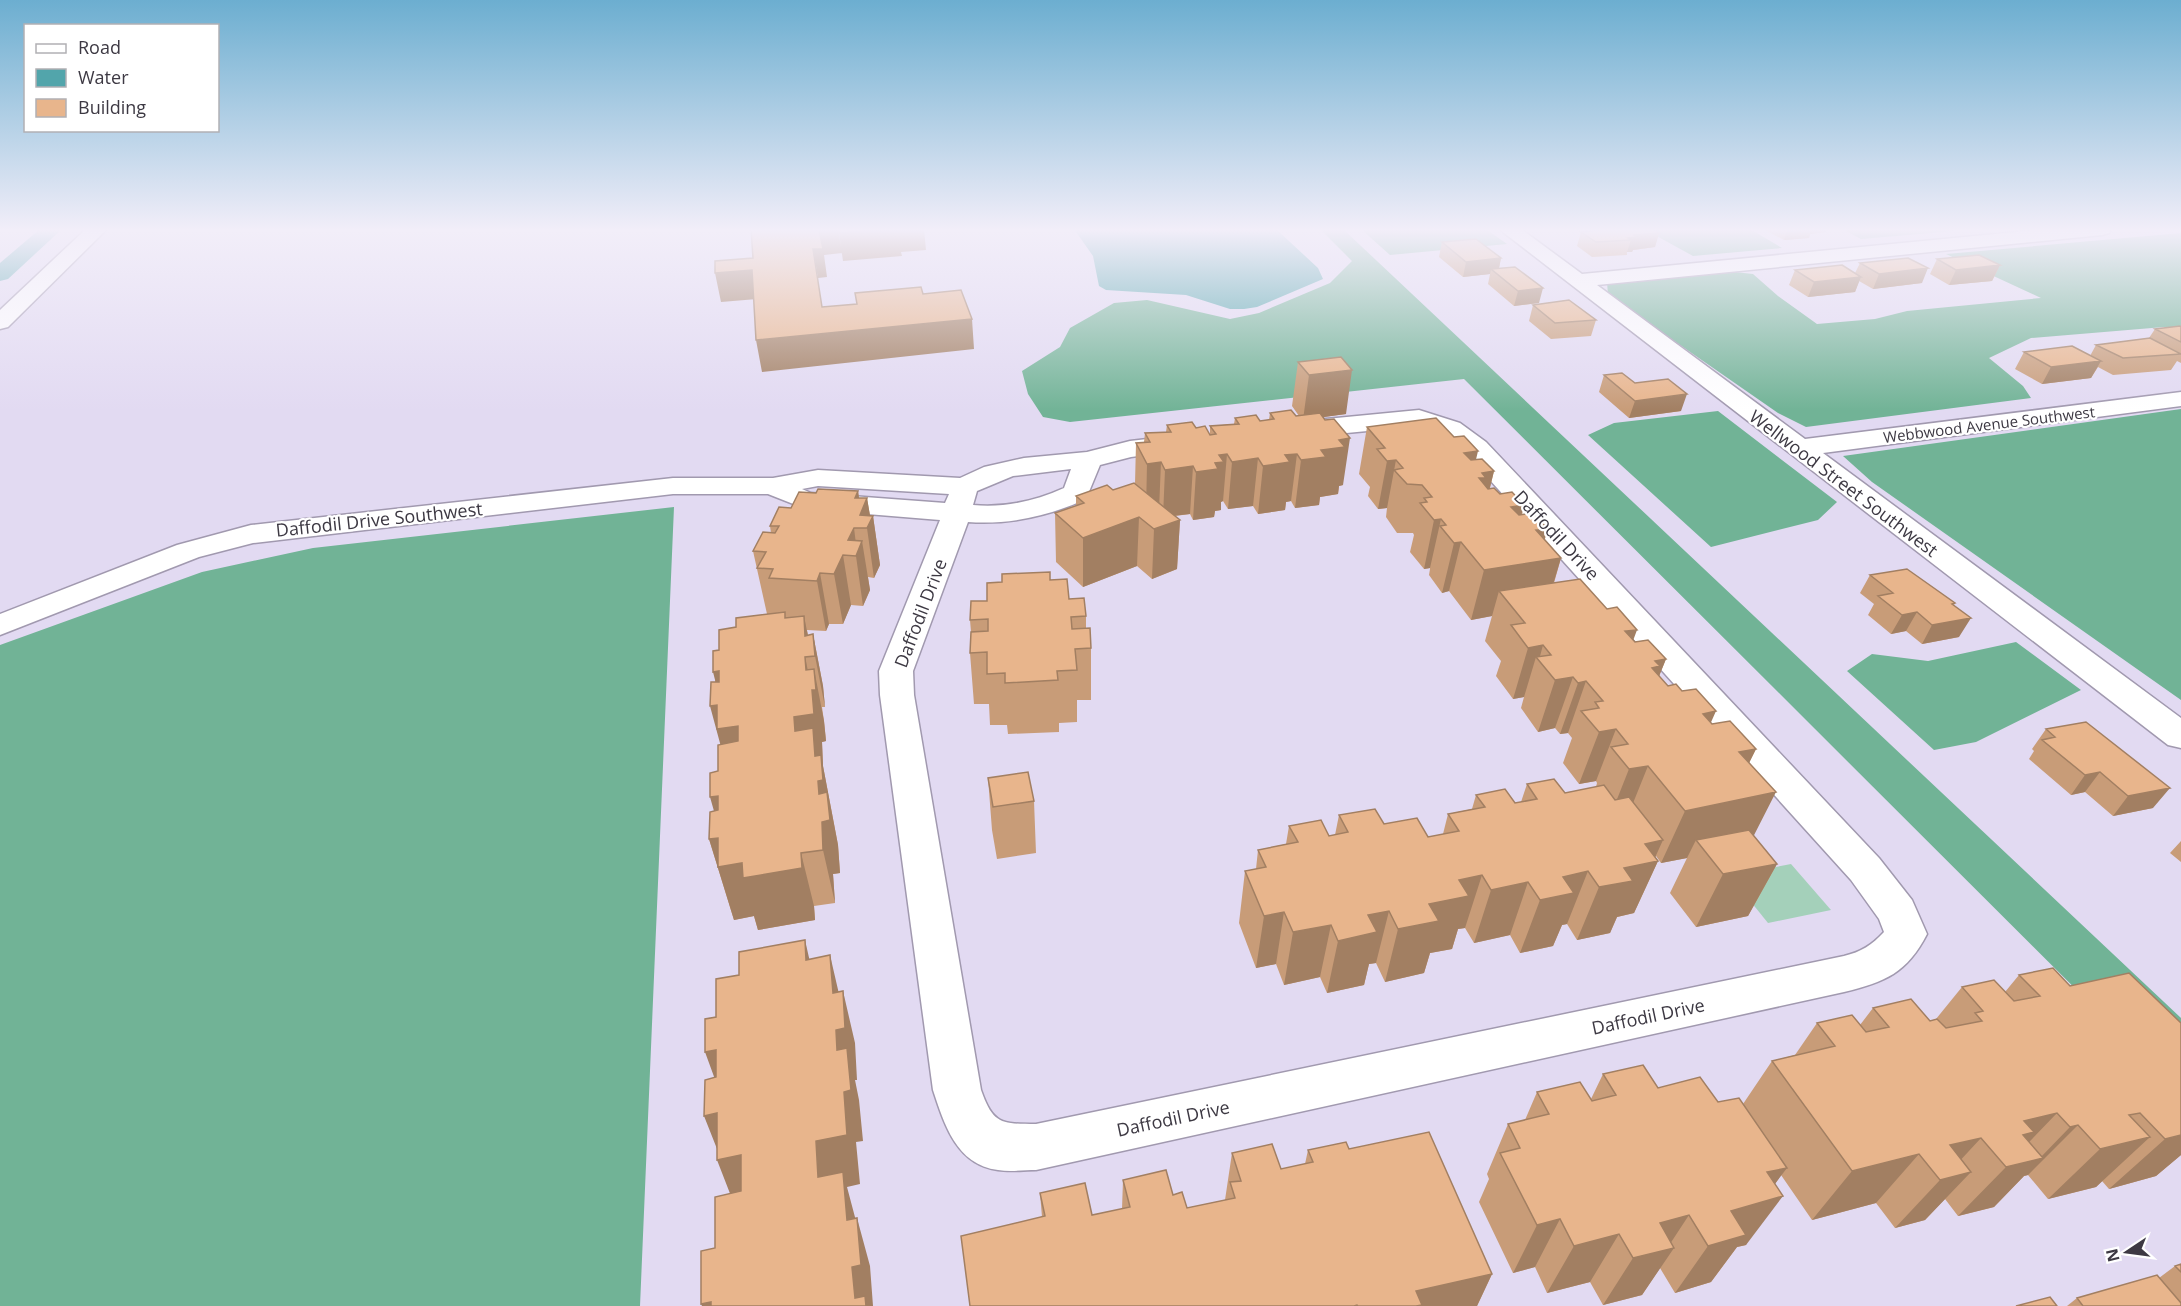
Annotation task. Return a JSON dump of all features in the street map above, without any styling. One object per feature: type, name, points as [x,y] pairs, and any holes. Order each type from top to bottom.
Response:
[{"type":"street","points":[[0,322],[33,290]]},
{"type":"street","name":"Wellwood Street Southwest","points":[[1590,290],[2181,736]]},
{"type":"street","name":"Webbwood Avenue Southwest","points":[[1798,448],[2181,399]]},
{"type":"street","name":"Daffodil Drive","points":[[961,501],[896,670],[897,696],[957,1090],[970,1127],[996,1147],[1036,1147],[1873,968],[1896,951],[1906,934],[1897,912],[1865,869],[1485,457],[1458,431],[1440,421],[1419,418],[1261,434]]},
{"type":"street","points":[[1088,460],[1076,493],[1054,503],[1028,510],[987,515],[961,501],[997,470],[1019,465],[1088,460],[1130,449],[1213,439]]},
{"type":"street","name":"Daffodil Drive Southwest","points":[[0,625],[188,551],[251,534],[673,486],[713,484],[773,486],[806,501],[961,501]]},
{"type":"shaded area","points":[[1314,290],[1408,290],[2181,1018],[2181,1094],[1464,379],[1070,422],[1043,417],[1028,394],[1022,371],[1060,347],[1070,328],[1114,303],[1147,300],[1230,319],[1259,313]]},
{"type":"shaded area","points":[[1608,290],[1771,290],[1817,324],[1875,319],[1907,311],[2041,298],[2024,290],[2181,290],[2181,333],[2164,327],[2031,338],[1989,358],[2023,386],[2031,398],[1806,427],[1778,413],[1608,295]]},
{"type":"shaded area","points":[[2181,409],[2181,700],[1872,482],[1843,456]]},
{"type":"shaded area","points":[[1718,411],[1837,502],[1818,520],[1711,547],[1588,435],[1614,423]]},
{"type":"shaded area","points":[[674,507],[640,1306],[0,1306],[0,645],[202,572],[313,548]]},
{"type":"shaded area","points":[[2016,642],[2081,690],[1976,742],[1934,750],[1847,671],[1872,654],[1928,661]]},
{"type":"shaded area","points":[[1791,864],[1831,910],[1768,923],[1730,876]]},
{"type":"water","points":[[1106,290],[1297,290],[1257,307],[1244,309],[1230,309],[1186,295]]},
{"type":"building","points":[[753,290],[819,290],[822,307],[857,304],[855,293],[922,290],[923,294],[961,290],[972,319],[756,340]]},
{"type":"building","points":[[1569,300],[1596,320],[1555,323],[1533,305]]},
{"type":"building","points":[[2180,326],[2181,342],[2155,329]]},
{"type":"building","points":[[2150,338],[2181,354],[2123,358],[2096,345]]},
{"type":"building","points":[[2072,346],[2101,361],[2051,367],[2024,352]]},
{"type":"building","points":[[1341,357],[1352,370],[1309,375],[1298,362]]},
{"type":"building","points":[[1622,373],[1635,383],[1668,379],[1687,394],[1635,401],[1604,375]]},
{"type":"building","points":[[1291,410],[1296,416],[1320,413],[1325,420],[1334,419],[1350,438],[1339,440],[1345,447],[1321,450],[1326,457],[1301,460],[1297,454],[1285,455],[1290,462],[1263,466],[1258,458],[1232,462],[1227,454],[1219,455],[1224,462],[1215,463],[1218,469],[1196,472],[1193,466],[1165,470],[1161,462],[1147,464],[1136,443],[1150,442],[1145,433],[1171,432],[1167,425],[1192,422],[1196,428],[1205,426],[1210,435],[1216,434],[1210,426],[1239,424],[1235,418],[1256,415],[1260,421],[1274,419],[1270,413]]},
{"type":"building","points":[[1436,418],[1454,437],[1464,436],[1478,451],[1464,453],[1471,460],[1482,459],[1494,471],[1482,473],[1486,478],[1479,478],[1488,489],[1494,488],[1500,494],[1512,492],[1524,505],[1511,507],[1519,515],[1533,513],[1548,529],[1536,530],[1561,558],[1484,570],[1461,542],[1454,543],[1440,526],[1446,525],[1441,519],[1434,520],[1420,503],[1427,502],[1424,498],[1432,497],[1422,485],[1407,484],[1394,470],[1403,468],[1396,460],[1387,461],[1377,449],[1385,448],[1367,427]]},
{"type":"building","points":[[1134,483],[1180,520],[1154,529],[1139,517],[1083,538],[1055,513],[1084,503],[1076,496],[1107,485],[1113,490]]},
{"type":"building","points":[[818,489],[858,491],[855,498],[867,498],[860,515],[873,516],[867,528],[854,528],[848,540],[862,541],[856,556],[843,555],[834,574],[820,573],[817,581],[769,578],[773,569],[757,568],[766,552],[753,551],[763,532],[775,533],[779,526],[770,526],[779,507],[791,508],[799,492],[816,493]]},
{"type":"building","points":[[1907,569],[1955,603],[1952,604],[1971,618],[1932,625],[1917,612],[1902,615],[1878,596],[1893,593],[1870,575]]},
{"type":"building","points":[[1050,572],[1050,580],[1067,579],[1069,599],[1084,598],[1086,616],[1071,617],[1072,629],[1090,628],[1091,648],[1075,649],[1077,670],[1057,671],[1058,680],[1005,683],[1005,673],[987,674],[987,652],[970,653],[971,632],[988,631],[988,619],[970,620],[971,601],[987,601],[987,583],[1002,582],[1002,574]]},
{"type":"building","points":[[1580,579],[1607,609],[1617,607],[1637,630],[1625,631],[1635,642],[1648,640],[1666,659],[1655,661],[1660,666],[1652,668],[1668,686],[1676,684],[1682,691],[1696,689],[1716,711],[1703,714],[1712,724],[1730,721],[1756,749],[1739,752],[1776,792],[1685,811],[1648,766],[1629,769],[1611,747],[1628,744],[1616,729],[1599,732],[1581,711],[1599,708],[1595,702],[1603,701],[1586,681],[1578,683],[1573,677],[1555,680],[1536,657],[1551,655],[1543,645],[1528,648],[1511,625],[1525,623],[1499,591]]},
{"type":"building","points":[[785,612],[785,618],[804,616],[805,636],[813,634],[815,656],[805,657],[806,670],[814,669],[816,690],[812,690],[814,714],[794,717],[795,731],[813,728],[815,756],[821,755],[823,780],[818,781],[819,794],[827,792],[830,820],[822,822],[823,850],[801,853],[802,868],[743,878],[742,863],[718,867],[718,838],[709,839],[710,812],[718,810],[718,796],[710,797],[710,773],[718,771],[718,745],[738,741],[738,726],[717,729],[717,705],[710,706],[711,682],[719,682],[719,671],[713,672],[713,651],[719,650],[719,630],[736,627],[736,618]]},
{"type":"building","points":[[2086,722],[2170,788],[2128,796],[2100,772],[2085,775],[2042,740],[2055,737],[2046,729]]},
{"type":"building","points":[[1028,772],[1034,801],[993,807],[988,778]]},
{"type":"building","points":[[1554,779],[1565,793],[1604,785],[1615,800],[1629,797],[1663,840],[1645,844],[1658,861],[1624,868],[1633,881],[1599,887],[1588,871],[1563,877],[1574,893],[1540,900],[1528,882],[1491,890],[1482,875],[1459,880],[1469,896],[1429,904],[1439,921],[1398,929],[1389,911],[1368,915],[1377,932],[1338,941],[1331,925],[1293,932],[1284,912],[1264,916],[1245,871],[1266,867],[1258,850],[1298,842],[1289,826],[1321,820],[1329,836],[1348,832],[1339,815],[1375,809],[1384,824],[1417,818],[1428,837],[1459,831],[1448,814],[1485,807],[1476,795],[1505,789],[1515,803],[1537,799],[1527,784]]},
{"type":"building","points":[[1749,830],[1777,864],[1723,874],[1696,840]]},
{"type":"building","points":[[805,940],[806,960],[830,955],[833,993],[843,991],[845,1028],[836,1030],[837,1050],[847,1048],[851,1090],[844,1092],[847,1135],[816,1141],[818,1177],[843,1172],[847,1220],[857,1218],[861,1265],[852,1267],[855,1298],[865,1296],[866,1306],[711,1306],[711,1302],[701,1304],[701,1251],[715,1248],[715,1197],[741,1191],[741,1155],[717,1160],[717,1113],[704,1116],[705,1080],[716,1077],[716,1050],[705,1052],[705,1019],[716,1017],[716,979],[739,975],[739,952]]},
{"type":"building","points":[[2053,968],[2070,986],[2129,973],[2181,1023],[2181,1135],[2165,1139],[2140,1113],[2129,1115],[2150,1137],[2100,1149],[2078,1125],[2070,1127],[2057,1113],[2024,1121],[2034,1132],[2023,1135],[2043,1158],[2006,1167],[1981,1138],[1950,1145],[1971,1172],[1940,1180],[1919,1154],[1852,1171],[1772,1061],[1835,1046],[1817,1023],[1852,1015],[1866,1032],[1889,1027],[1873,1008],[1911,999],[1930,1021],[1937,1019],[1946,1028],[1982,1021],[1975,1013],[1983,1011],[1962,987],[1994,980],[2014,1001],[2040,996],[2019,975]]},
{"type":"building","points":[[1643,1065],[1658,1088],[1700,1077],[1718,1102],[1739,1098],[1787,1168],[1767,1172],[1783,1196],[1731,1211],[1746,1235],[1708,1246],[1689,1215],[1660,1223],[1674,1248],[1633,1258],[1619,1234],[1574,1246],[1560,1219],[1537,1225],[1500,1153],[1520,1148],[1508,1124],[1549,1114],[1537,1092],[1580,1082],[1592,1101],[1616,1095],[1603,1074]]},
{"type":"building","points":[[1429,1132],[1492,1274],[1416,1291],[1422,1305],[970,1306],[961,1236],[1045,1216],[1040,1193],[1085,1183],[1092,1215],[1130,1207],[1123,1180],[1166,1170],[1173,1195],[1182,1192],[1187,1208],[1235,1198],[1230,1182],[1241,1181],[1232,1153],[1272,1144],[1281,1169],[1313,1162],[1308,1150],[1346,1142],[1349,1149]]},
{"type":"building","points":[[2181,1264],[2181,1272],[2175,1266]]},
{"type":"building","points":[[2157,1275],[2181,1303],[2181,1306],[2083,1306],[2077,1298]]},
{"type":"building","points":[[2050,1297],[2057,1306],[2016,1306]]}]
